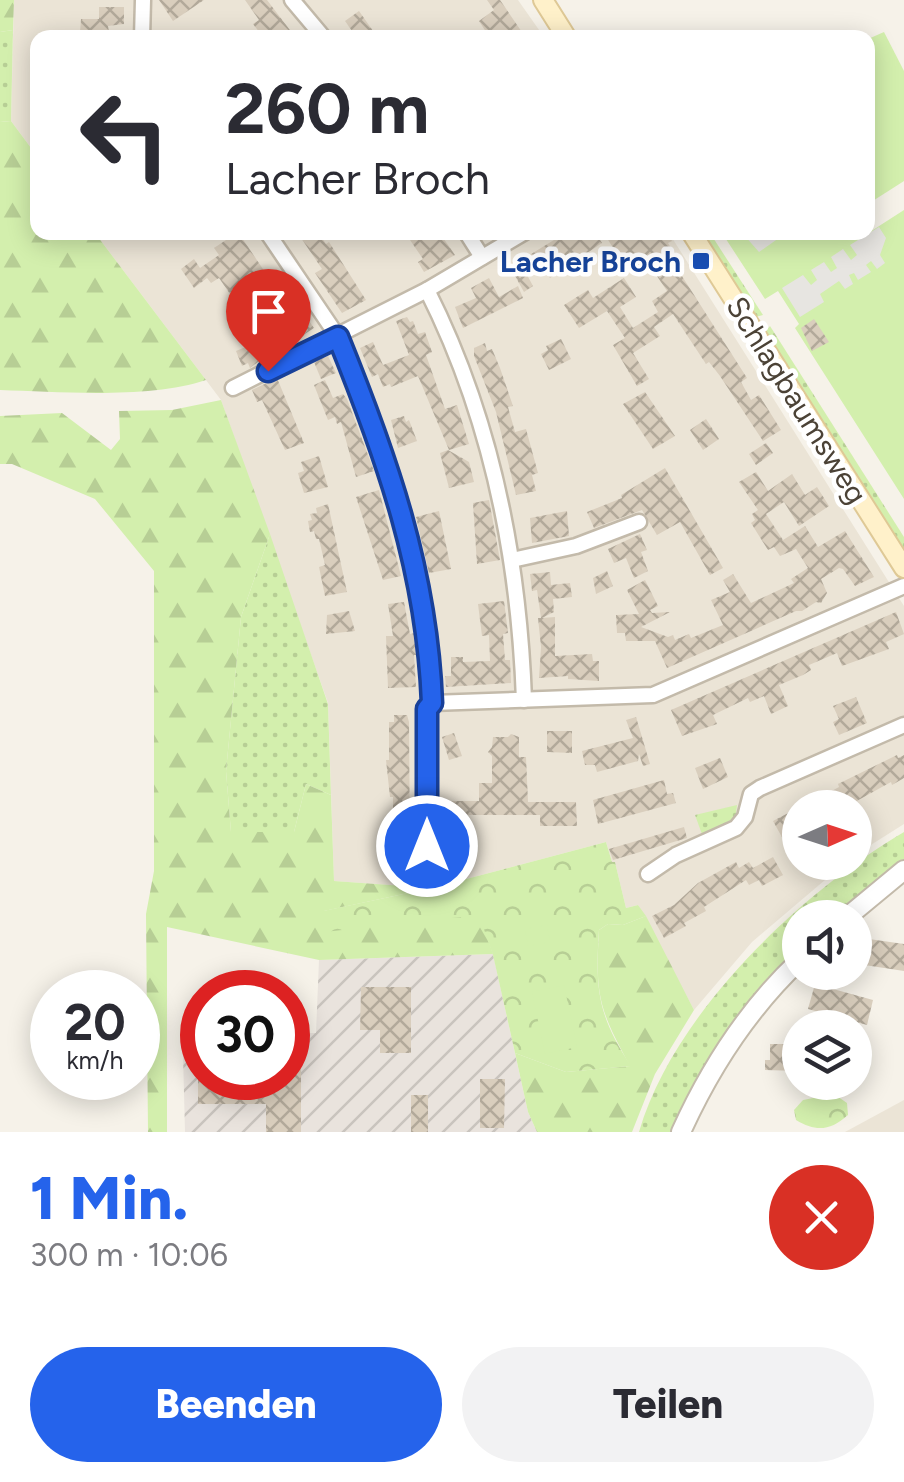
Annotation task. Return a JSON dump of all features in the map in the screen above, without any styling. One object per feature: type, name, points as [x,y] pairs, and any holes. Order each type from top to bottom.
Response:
[{"type":"main road","points":[[542,0],[561,30]]},
{"type":"main road","name":"Schlagbaumsweg","points":[[695,240],[904,568]]},
{"type":"street","points":[[142,30],[143,0]]},
{"type":"street","points":[[292,0],[317,30]]},
{"type":"street","points":[[272,240],[338,337],[381,442],[408,531],[430,651],[427,846]]},
{"type":"street","points":[[471,240],[482,257]]},
{"type":"street","points":[[232,388],[427,290],[511,240]]},
{"type":"street","points":[[427,290],[481,427],[500,497],[522,643],[524,700]]},
{"type":"street","points":[[512,560],[576,546],[640,522]]},
{"type":"street","points":[[432,703],[659,694],[904,586]]},
{"type":"street","points":[[648,874],[676,855],[736,828],[744,817],[750,794],[760,788],[904,725]]},
{"type":"street","points":[[868,900],[904,870]]},
{"type":"street","points":[[681,1132],[736,1033],[782,976]]},
{"type":"shaded area","points":[[14,0],[518,0],[539,30],[30,30],[30,147],[11,121]]},
{"type":"shaded area","points":[[879,227],[886,238],[880,255],[885,263],[877,269],[871,261],[866,265],[871,272],[858,280],[854,273],[849,275],[853,284],[845,289],[839,281],[820,294],[824,302],[800,317],[782,288],[803,275],[811,285],[817,280],[811,270],[824,262],[831,272],[837,268],[831,257],[843,249],[851,260],[857,255],[850,245],[858,240],[875,240],[875,229]]},
{"type":"shaded area","points":[[100,240],[673,240],[904,606],[904,824],[872,844],[872,790],[782,790],[782,880],[825,880],[801,900],[782,900],[782,917],[752,942],[694,1010],[638,905],[626,908],[606,842],[432,888],[334,881],[328,703],[221,400]]},
{"type":"shaded area","points":[[748,240],[776,240],[759,252]]},
{"type":"shaded area","points":[[493,954],[528,1112],[537,1132],[185,1132],[184,1100],[310,1100],[310,1033],[316,1033],[319,960]]},
{"type":"shaded area","points":[[904,1100],[904,1132],[845,1132]]},
{"type":"green space","points":[[0,0],[14,0],[13,30],[0,32]]},
{"type":"green space","points":[[13,30],[11,121],[0,122],[0,32]]},
{"type":"green space","points":[[884,32],[904,71],[904,181],[875,200],[875,36]]},
{"type":"green space","points":[[11,121],[30,147],[30,240],[100,240],[206,380],[132,392],[0,390],[0,122]]},
{"type":"green space","points":[[904,210],[904,499],[795,328],[799,324],[778,291],[765,299],[727,240],[875,240],[875,229]]},
{"type":"green space","points":[[703,240],[715,240],[763,315],[752,318]]},
{"type":"green space","points":[[770,326],[904,537],[904,556],[763,334]]},
{"type":"green space","points":[[221,400],[270,534],[241,617],[226,771],[231,832],[294,832],[306,784],[331,795],[334,881],[432,888],[324,911],[480,915],[493,954],[319,960],[167,927],[167,1132],[148,1132],[148,1100],[160,1100],[160,970],[147,970],[146,914],[154,871],[154,571],[95,499],[12,464],[0,464],[0,416],[62,413],[111,450],[120,439],[119,411],[172,410]]},
{"type":"green space","points":[[270,534],[328,704],[331,795],[306,784],[294,832],[231,832],[226,771],[241,617]]},
{"type":"green space","points":[[737,805],[735,821],[703,837],[695,815]]},
{"type":"green space","points":[[904,832],[904,863],[857,900],[810,900],[835,880],[872,880],[872,853]]},
{"type":"green space","points":[[606,842],[626,908],[638,905],[646,916],[623,925],[608,924],[599,930],[601,1002],[631,1066],[566,1072],[515,1053],[493,955],[479,915],[324,932],[323,911],[432,888]]},
{"type":"green space","points":[[646,916],[694,1010],[655,1074],[632,1132],[537,1132],[528,1112],[515,1053],[566,1072],[630,1066],[601,1001],[599,930],[608,924],[623,925]]},
{"type":"green space","points":[[782,924],[782,969],[673,1132],[639,1132],[656,1088],[680,1044],[745,961]]},
{"type":"green space","points":[[547,925],[550,942],[528,946],[525,929]]},
{"type":"green space","points":[[564,985],[577,1047],[545,1054],[532,992]]},
{"type":"green space","points":[[803,1100],[843,1100],[847,1103],[848,1115],[829,1127],[810,1127],[796,1120],[794,1110]]},
{"type":"building","points":[[159,0],[204,0],[173,21]]},
{"type":"building","points":[[245,0],[267,0],[290,30],[258,30],[253,24],[259,20]]},
{"type":"building","points":[[487,0],[500,0],[521,30],[485,30],[479,21],[494,10]]},
{"type":"building","points":[[99,7],[124,7],[124,24],[108,26],[109,30],[80,30],[81,19],[99,19]]},
{"type":"building","points":[[359,11],[372,30],[351,30],[345,21]]},
{"type":"building","points":[[226,240],[243,240],[275,287],[282,282],[314,328],[288,345],[280,334],[262,342],[268,354],[250,368],[248,363],[242,366],[236,351],[255,343],[247,330],[273,315],[259,293],[239,307],[219,278],[211,283],[207,278],[194,288],[181,269],[194,259],[200,268],[219,255],[214,248]]},
{"type":"building","points":[[302,240],[329,242],[366,300],[342,313],[315,273],[322,269]]},
{"type":"building","points":[[410,240],[445,240],[455,255],[424,272],[418,262],[423,259]]},
{"type":"building","points":[[554,240],[602,243],[550,278],[539,266],[526,273],[533,286],[524,292],[510,267]]},
{"type":"building","points":[[608,240],[671,240],[668,243],[671,248],[666,251],[747,378],[741,382],[751,400],[759,395],[781,430],[763,441],[673,314],[654,327],[660,336],[633,353],[649,379],[637,386],[613,345],[625,338],[607,311],[579,328],[564,305],[588,290],[593,298],[624,278],[636,297],[620,307],[633,328],[658,312],[652,301],[667,291],[642,254],[624,265]]},
{"type":"building","points":[[489,278],[499,297],[518,286],[523,298],[463,328],[455,307],[476,298],[471,288]]},
{"type":"building","points":[[407,317],[418,334],[425,332],[432,352],[426,355],[445,409],[457,405],[469,444],[449,450],[418,376],[391,387],[383,387],[378,374],[372,377],[360,348],[373,342],[383,365],[409,355],[396,321]]},
{"type":"building","points":[[814,319],[829,342],[812,351],[801,328]]},
{"type":"building","points":[[561,339],[571,359],[549,370],[541,354],[548,350],[546,346]]},
{"type":"building","points":[[485,343],[487,351],[492,349],[513,406],[508,407],[515,432],[526,429],[538,473],[532,475],[536,491],[516,495],[496,412],[474,356],[474,348]]},
{"type":"building","points":[[328,356],[336,373],[321,379],[314,362]]},
{"type":"building","points":[[277,378],[304,443],[285,450],[262,400],[257,402],[252,390]]},
{"type":"building","points":[[325,380],[333,398],[343,394],[347,399],[374,471],[356,477],[341,422],[337,424],[335,417],[328,420],[314,385]]},
{"type":"building","points":[[645,392],[675,436],[653,449],[623,404]]},
{"type":"building","points":[[404,416],[417,441],[398,448],[391,420]]},
{"type":"building","points":[[706,419],[719,439],[703,450],[690,430]]},
{"type":"building","points":[[766,443],[773,453],[756,465],[749,454]]},
{"type":"building","points":[[448,450],[469,462],[474,482],[449,488],[440,453]]},
{"type":"building","points":[[319,456],[328,487],[304,493],[298,473],[304,471],[301,462]]},
{"type":"building","points":[[665,468],[723,568],[710,575],[680,522],[657,535],[642,510],[594,528],[587,512],[622,498],[621,495]]},
{"type":"building","points":[[756,472],[768,491],[792,474],[805,495],[817,487],[829,506],[799,526],[784,502],[766,514],[783,540],[805,526],[818,547],[845,531],[874,577],[855,586],[839,568],[821,579],[827,593],[821,603],[667,668],[655,641],[626,641],[625,633],[617,633],[616,615],[639,614],[627,590],[645,580],[658,606],[650,610],[652,613],[670,612],[641,627],[668,637],[673,635],[675,640],[723,625],[711,600],[730,592],[723,580],[733,574],[751,603],[794,583],[791,579],[808,568],[796,549],[780,556],[774,547],[768,550],[751,523],[755,520],[752,514],[758,510],[739,482]]},
{"type":"building","points":[[379,490],[401,576],[383,580],[356,497]]},
{"type":"building","points":[[489,500],[500,560],[477,564],[473,503]]},
{"type":"building","points":[[328,504],[347,592],[325,596],[319,567],[325,565],[319,539],[314,531],[310,532],[308,521],[312,520],[310,514],[317,513],[316,508]]},
{"type":"building","points":[[439,511],[451,569],[429,573],[416,517]]},
{"type":"building","points":[[567,511],[569,536],[532,543],[530,518]]},
{"type":"building","points":[[640,534],[647,550],[641,552],[648,571],[634,578],[626,558],[614,563],[608,549]]},
{"type":"building","points":[[607,571],[613,586],[596,594],[593,578]]},
{"type":"building","points":[[550,572],[551,585],[570,583],[572,597],[553,599],[554,612],[542,618],[555,617],[555,656],[592,654],[593,661],[599,661],[599,681],[568,676],[539,678],[541,618],[530,574]]},
{"type":"building","points":[[504,601],[508,633],[503,634],[505,660],[510,660],[511,683],[446,687],[445,676],[451,676],[451,657],[463,657],[463,662],[490,661],[489,635],[482,636],[478,604]]},
{"type":"building","points":[[404,602],[410,634],[415,633],[416,687],[388,688],[386,636],[393,636],[388,604]]},
{"type":"building","points":[[349,611],[355,631],[326,634],[327,615]]},
{"type":"building","points":[[896,612],[904,634],[886,642],[889,649],[842,666],[837,653],[809,665],[811,670],[779,685],[788,706],[771,714],[764,696],[750,702],[748,698],[713,715],[717,724],[682,736],[671,710]]},
{"type":"building","points":[[856,697],[867,723],[839,735],[833,722],[839,719],[833,706]]},
{"type":"building","points":[[394,715],[407,715],[409,722],[410,856],[389,861],[385,833],[390,833],[393,821],[393,797],[386,760],[389,722],[394,722]]},
{"type":"building","points":[[636,717],[650,764],[643,766],[639,754],[638,761],[597,772],[595,765],[585,765],[582,751],[633,738],[626,720]]},
{"type":"building","points":[[547,731],[572,731],[572,753],[547,752]]},
{"type":"building","points":[[454,733],[462,756],[449,760],[442,737]]},
{"type":"building","points":[[493,737],[519,737],[519,757],[526,757],[528,802],[576,802],[577,826],[540,826],[540,815],[468,815],[464,816],[464,823],[441,823],[441,801],[479,801],[479,783],[492,783],[492,756],[488,752]]},
{"type":"building","points":[[904,755],[904,778],[892,785],[891,782],[872,793],[833,790],[838,784]]},
{"type":"building","points":[[720,758],[728,777],[703,789],[695,768]]},
{"type":"building","points":[[664,780],[667,794],[673,793],[676,803],[598,824],[593,800]]},
{"type":"building","points":[[782,816],[782,837],[773,821]]},
{"type":"building","points":[[684,827],[687,838],[613,860],[609,849]]},
{"type":"building","points":[[773,857],[782,876],[762,886],[759,880],[749,885],[746,880],[664,938],[652,916],[736,862],[739,868],[749,862],[753,868]]},
{"type":"building","points":[[872,939],[904,944],[904,971],[872,966]]},
{"type":"building","points":[[361,987],[411,987],[411,1053],[380,1053],[380,1030],[360,1030]]},
{"type":"building","points":[[813,990],[837,990],[873,1000],[871,1010],[808,1009]]},
{"type":"building","points":[[770,1044],[782,1044],[782,1070],[765,1070],[765,1060],[770,1060]]},
{"type":"building","points":[[480,1079],[505,1079],[504,1128],[480,1128]]},
{"type":"building","points":[[411,1095],[428,1095],[428,1132],[411,1132]]},
{"type":"building","points":[[198,1100],[301,1100],[301,1132],[266,1132],[266,1104],[198,1104]]},
{"type":"place","name":"Lacher Broch","points":[[701,261]]},
{"type":"route","points":[[268,371],[338,337],[381,442],[408,531],[430,651],[427,846]]}]
